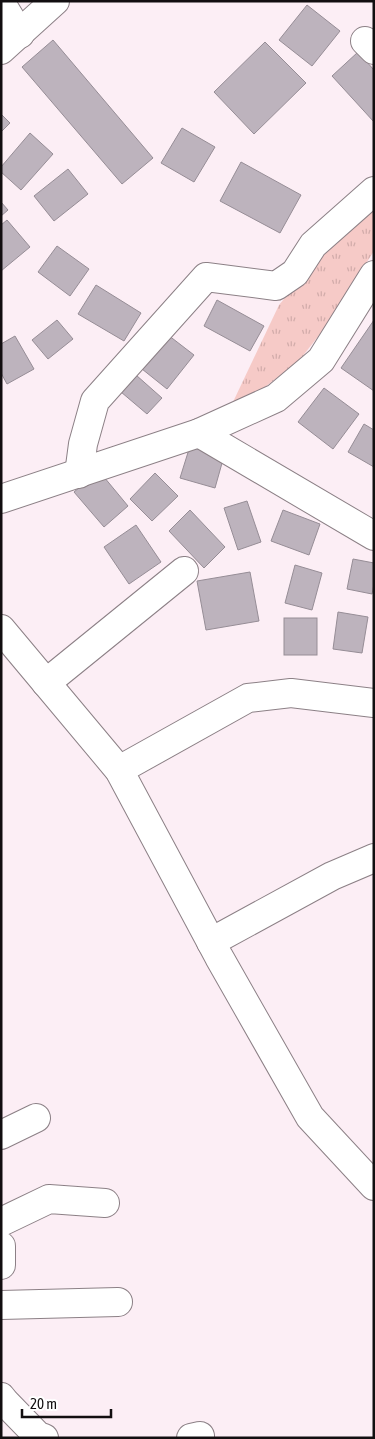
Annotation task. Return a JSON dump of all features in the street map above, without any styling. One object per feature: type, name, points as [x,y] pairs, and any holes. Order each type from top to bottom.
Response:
[{"type":"street","points":[[1,3],[10,42],[56,1]]},
{"type":"street","points":[[79,474],[83,444],[96,401],[206,277],[276,286],[295,273],[313,245],[374,191]]},
{"type":"street","points":[[1,499],[199,433],[276,398],[321,360],[365,308],[374,275]]},
{"type":"street","points":[[199,433],[374,536]]},
{"type":"street","points":[[46,683],[184,572]]},
{"type":"street","points":[[1,629],[119,770],[211,942],[310,1117],[374,1186]]},
{"type":"street","points":[[119,770],[248,698],[291,693],[374,704]]},
{"type":"street","points":[[211,942],[332,876],[374,858]]},
{"type":"street","points":[[1,1135],[36,1118]]},
{"type":"street","points":[[1,1222],[50,1199],[105,1203]]},
{"type":"street","points":[[1,1246],[1,1265]]},
{"type":"street","points":[[1,1305],[118,1302]]},
{"type":"street","points":[[1,1396],[38,1436],[44,1438]]},
{"type":"green space","points":[[374,200],[374,251],[324,329],[298,362],[257,393],[233,402],[279,305],[354,214]]},
{"type":"building","points":[[307,5],[340,31],[312,66],[279,40]]},
{"type":"building","points":[[53,40],[153,158],[122,184],[22,67]]},
{"type":"building","points":[[265,42],[306,83],[254,134],[214,92]]},
{"type":"building","points":[[358,52],[374,70],[374,122],[332,76]]},
{"type":"building","points":[[1,114],[10,123],[1,132]]},
{"type":"building","points":[[182,128],[215,147],[194,182],[161,163]]},
{"type":"building","points":[[30,133],[53,154],[21,190],[1,172],[1,167]]},
{"type":"building","points":[[241,162],[301,195],[280,233],[220,201]]},
{"type":"building","points":[[68,169],[88,194],[54,221],[34,196]]},
{"type":"building","points":[[1,202],[8,210],[1,216]]},
{"type":"building","points":[[7,220],[30,247],[1,271],[1,225]]},
{"type":"building","points":[[57,246],[89,269],[70,296],[38,272]]},
{"type":"building","points":[[96,285],[141,313],[124,341],[78,314]]},
{"type":"building","points":[[217,300],[264,326],[250,351],[204,326]]},
{"type":"building","points":[[57,320],[73,339],[48,359],[32,340]]},
{"type":"building","points":[[374,320],[374,391],[341,368]]},
{"type":"building","points":[[168,335],[194,355],[167,389],[142,369]]},
{"type":"building","points":[[15,336],[34,369],[7,384],[1,373],[1,344]]},
{"type":"building","points":[[136,375],[162,398],[147,414],[121,392]]},
{"type":"building","points":[[324,388],[359,414],[333,449],[298,422]]},
{"type":"building","points":[[364,424],[374,430],[374,467],[348,452]]},
{"type":"building","points":[[190,446],[224,456],[215,488],[180,478]]},
{"type":"building","points":[[99,471],[128,506],[104,527],[74,492]]},
{"type":"building","points":[[155,473],[178,496],[152,521],[130,499]]},
{"type":"building","points":[[247,501],[261,542],[238,550],[224,508]]},
{"type":"building","points":[[190,510],[225,547],[204,568],[169,531]]},
{"type":"building","points":[[283,510],[320,524],[309,555],[271,541]]},
{"type":"building","points":[[136,525],[161,562],[129,584],[104,547]]},
{"type":"building","points":[[353,559],[374,563],[372,594],[347,589]]},
{"type":"building","points":[[295,565],[322,573],[312,610],[285,603]]},
{"type":"building","points":[[250,572],[259,621],[206,630],[197,581]]},
{"type":"building","points":[[338,612],[368,617],[362,653],[333,649]]},
{"type":"building","points":[[284,618],[317,618],[317,655],[284,655]]}]
